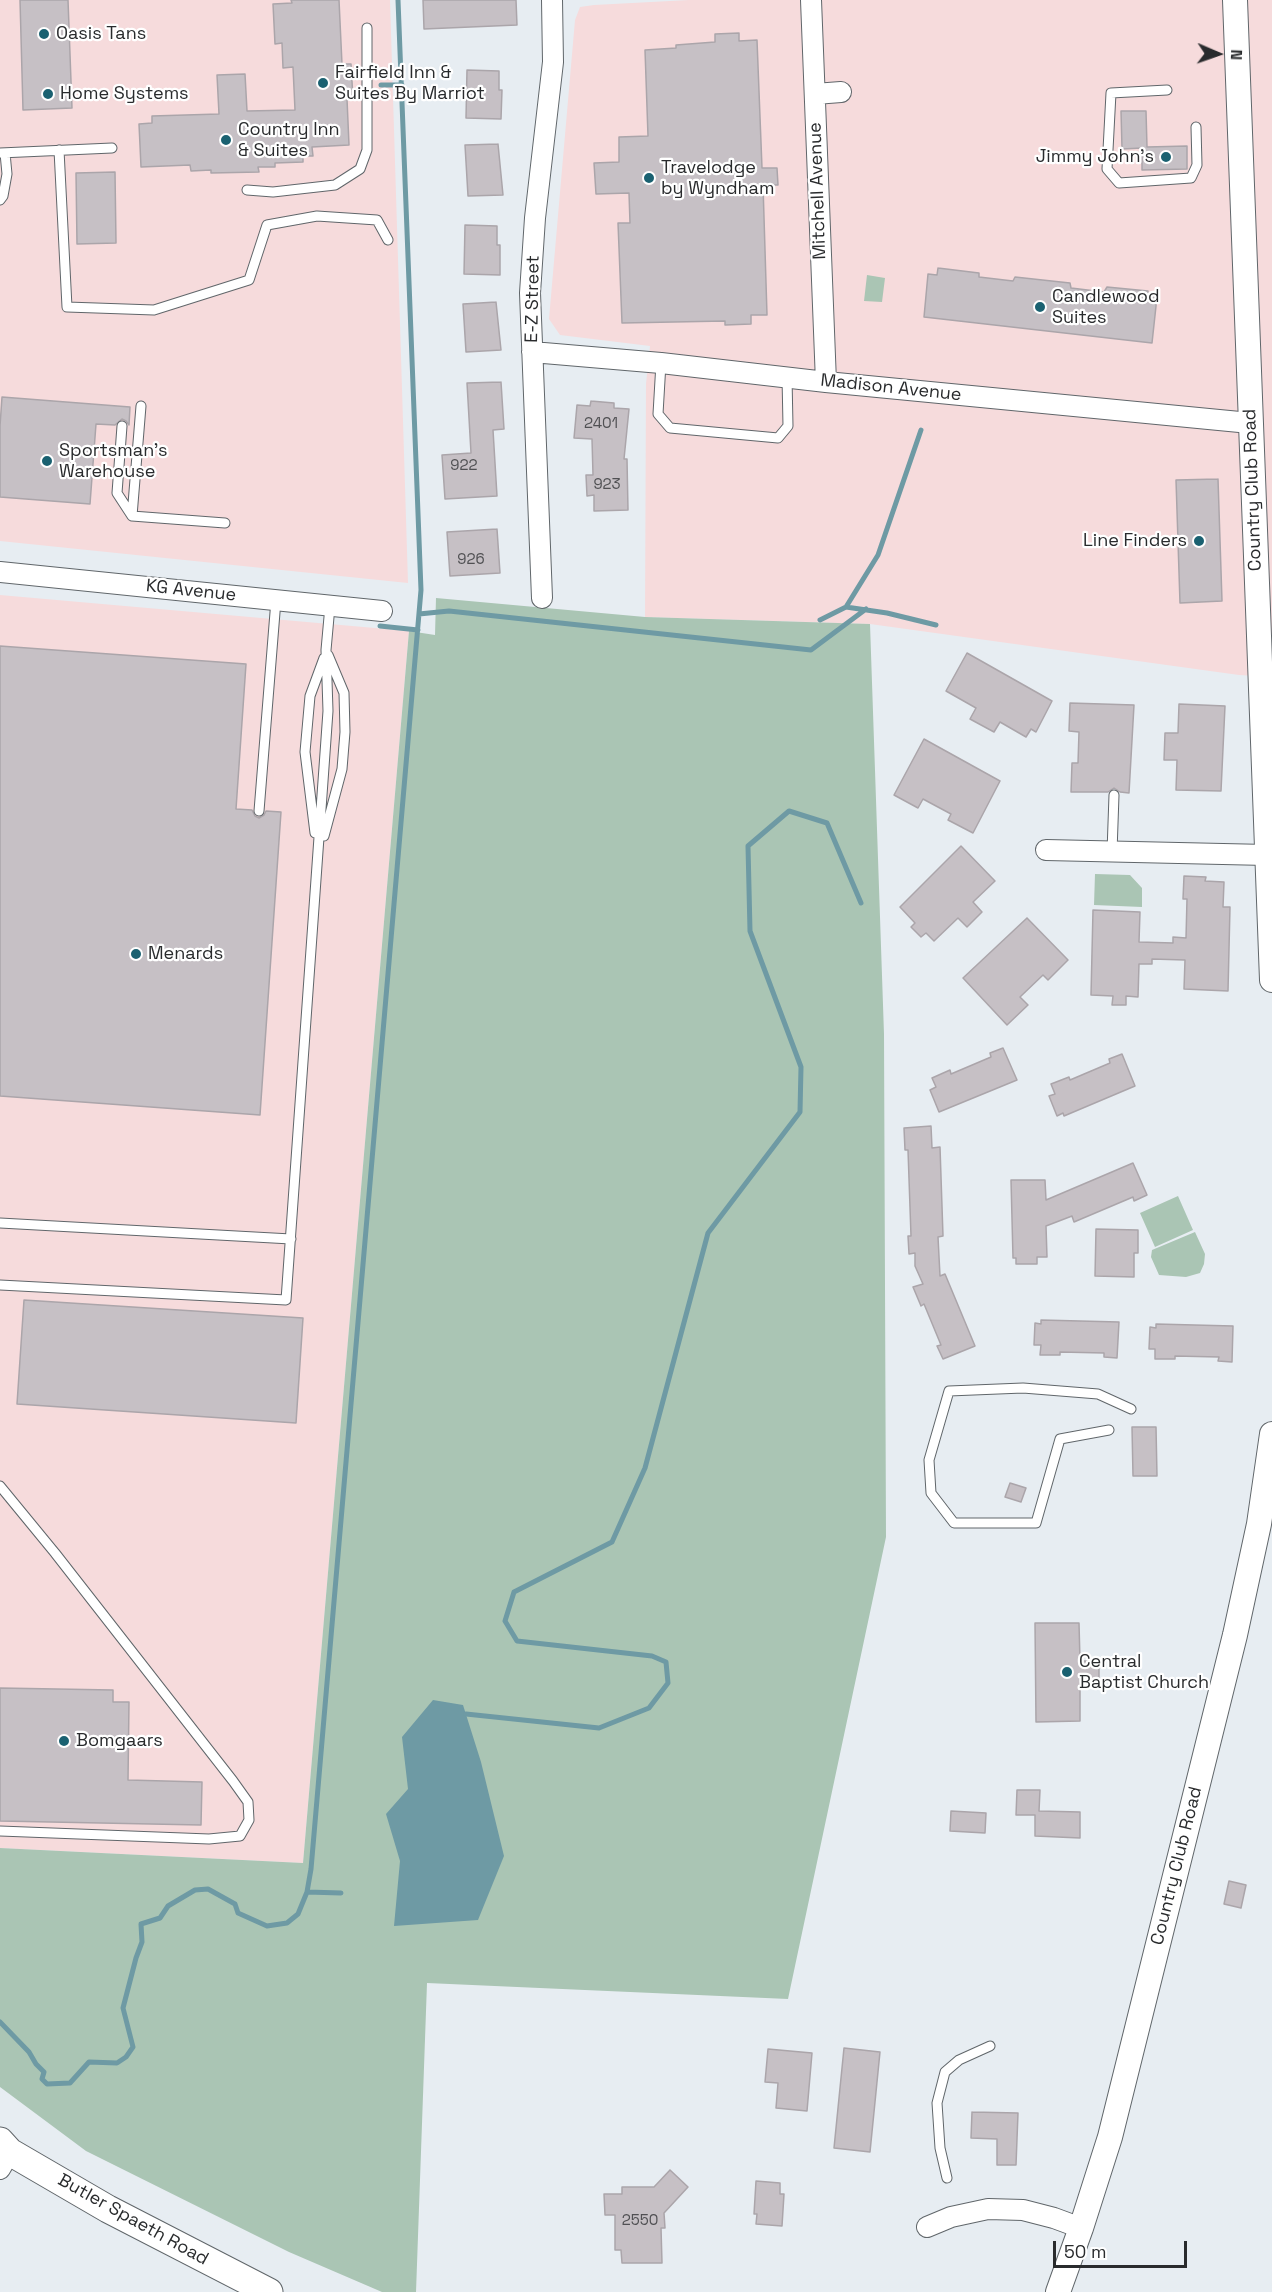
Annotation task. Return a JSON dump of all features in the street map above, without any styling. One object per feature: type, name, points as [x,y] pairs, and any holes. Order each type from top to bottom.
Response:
[{"type":"main road","name":"Butler Spaeth Road","points":[[4,2154],[269,2292]]},
{"type":"street","name":"E-Z Street","points":[[542,598],[530,293],[535,218],[553,62],[552,0]]},
{"type":"street","name":"Mitchell Avenue","points":[[811,0],[826,382]]},
{"type":"street","name":"Country Club Road","points":[[1235,0],[1272,980]]},
{"type":"street","points":[[814,94],[841,92]]},
{"type":"street","name":"Madison Avenue","points":[[532,352],[1250,423]]},
{"type":"street","name":"KG Avenue","points":[[0,572],[382,611]]},
{"type":"street","points":[[1046,850],[1267,855]]},
{"type":"street","name":"Country Club Road","points":[[1058,2292],[1110,2137],[1235,1635],[1259,1524],[1272,1434]]},
{"type":"street","points":[[927,2227],[951,2217],[988,2209],[1023,2210],[1081,2228]]},
{"type":"lane","points":[[247,190],[273,192],[335,185],[360,170],[367,150],[367,28]]},
{"type":"lane","points":[[1167,90],[1111,93],[1107,169],[1119,183],[1191,178],[1197,165],[1196,127]]},
{"type":"lane","points":[[0,200],[3,196],[7,174],[2,153],[112,148]]},
{"type":"lane","points":[[59,150],[67,307],[154,310],[249,280],[267,225],[317,216],[377,220],[388,240]]},
{"type":"lane","points":[[661,363],[658,414],[670,428],[778,438],[788,426],[787,377]]},
{"type":"lane","points":[[132,516],[141,406]]},
{"type":"lane","points":[[122,426],[117,493],[132,516]]},
{"type":"lane","points":[[132,516],[225,523]]},
{"type":"lane","points":[[259,811],[276,600]]},
{"type":"lane","points":[[0,1285],[286,1300],[328,711],[326,650],[330,606]]},
{"type":"lane","points":[[318,855],[305,752],[310,696],[326,650]]},
{"type":"lane","points":[[318,855],[342,769],[345,732],[344,693],[326,650]]},
{"type":"lane","points":[[1112,852],[1114,795]]},
{"type":"lane","points":[[0,1223],[291,1239]]},
{"type":"lane","points":[[1109,1430],[1060,1439],[1036,1523],[954,1522],[931,1493],[929,1460],[950,1390],[1023,1388],[1098,1394],[1131,1409]]},
{"type":"lane","points":[[0,1486],[233,1781],[248,1802],[249,1820],[240,1836],[209,1839],[0,1831]]},
{"type":"lane","points":[[947,2178],[940,2148],[937,2103],[945,2072],[959,2060],[990,2046]]},
{"type":"shaded area","points":[[0,0],[390,0],[408,583],[0,541]]},
{"type":"shaded area","points":[[689,0],[1272,0],[1272,677],[1239,675],[870,624],[645,617],[646,384],[650,346],[560,335],[549,319],[575,20],[580,7]]},
{"type":"shaded area","points":[[0,595],[409,631],[303,1863],[0,1848]]},
{"type":"green space","points":[[867,275],[885,278],[882,302],[864,301]]},
{"type":"green space","points":[[436,598],[645,617],[870,624],[884,1034],[886,1537],[788,1999],[427,1983],[416,2292],[382,2292],[289,2252],[86,2151],[0,2087],[0,1848],[303,1863],[409,631],[435,635]]},
{"type":"green space","points":[[1095,874],[1130,875],[1142,888],[1142,907],[1094,905]]},
{"type":"green space","points":[[1178,1196],[1193,1230],[1155,1247],[1140,1213]]},
{"type":"green space","points":[[1195,1232],[1205,1254],[1200,1273],[1186,1277],[1159,1275],[1151,1257],[1152,1250]]},
{"type":"water","points":[[433,1700],[463,1705],[481,1762],[504,1856],[478,1920],[394,1926],[400,1861],[386,1814],[408,1789],[402,1737]]},
{"type":"building","points":[[20,0],[68,0],[72,108],[23,110]]},
{"type":"building","points":[[291,0],[339,0],[342,64],[351,64],[353,99],[347,99],[349,145],[312,147],[313,156],[303,156],[303,162],[275,163],[275,167],[258,167],[259,172],[191,171],[190,165],[141,167],[139,124],[152,123],[152,116],[219,114],[217,75],[245,74],[247,111],[295,110],[293,67],[283,68],[282,43],[275,44],[273,4],[292,3]]},
{"type":"building","points":[[423,0],[516,0],[517,25],[424,29]]},
{"type":"building","points":[[739,33],[739,41],[757,40],[762,168],[777,168],[778,185],[763,185],[767,315],[751,315],[751,324],[725,325],[725,321],[622,323],[618,223],[630,223],[629,193],[596,194],[594,163],[619,162],[619,137],[648,136],[645,50],[715,42],[715,34]]},
{"type":"building","points":[[467,70],[499,71],[499,90],[502,90],[501,119],[466,118]]},
{"type":"building","points":[[1121,111],[1146,111],[1147,147],[1187,146],[1187,169],[1142,170],[1142,148],[1122,149]]},
{"type":"building","points":[[498,144],[503,195],[468,196],[465,145]]},
{"type":"building","points":[[115,172],[116,243],[77,244],[76,173]]},
{"type":"building","points":[[465,225],[497,226],[497,245],[500,245],[500,275],[464,274]]},
{"type":"building","name":"Candlewood Suites","points":[[938,268],[979,273],[979,277],[1013,281],[1015,277],[1070,283],[1071,288],[1104,292],[1107,287],[1148,291],[1148,296],[1157,297],[1152,343],[924,317],[928,274],[937,275]]},
{"type":"building","points":[[496,302],[501,350],[466,352],[463,304]]},
{"type":"building","points":[[501,382],[504,429],[493,430],[497,496],[445,499],[442,455],[471,453],[467,383]]},
{"type":"building","name":"Sportsman's Warehouse","points":[[2,397],[130,407],[129,425],[122,419],[115,425],[96,424],[90,504],[0,497]]},
{"type":"building","points":[[591,401],[614,403],[614,408],[629,409],[624,459],[627,459],[628,510],[594,511],[594,495],[587,496],[586,475],[593,475],[592,439],[574,438],[577,405],[590,406]]},
{"type":"building","name":"Line Finders","points":[[1218,479],[1222,601],[1180,603],[1176,480]]},
{"type":"building","points":[[497,529],[500,573],[450,576],[447,532]]},
{"type":"building","name":"Menards","points":[[0,646],[246,664],[236,809],[252,810],[259,818],[266,811],[281,812],[260,1115],[0,1096]]},
{"type":"building","points":[[967,653],[1052,701],[1036,732],[1031,729],[1026,737],[1000,722],[994,732],[970,719],[976,708],[946,691]]},
{"type":"building","points":[[1070,703],[1134,705],[1129,793],[1120,792],[1114,788],[1108,792],[1071,792],[1072,763],[1078,763],[1079,732],[1069,731]]},
{"type":"building","points":[[1179,704],[1225,706],[1221,791],[1176,790],[1177,760],[1164,760],[1165,733],[1178,733]]},
{"type":"building","points":[[924,739],[1000,781],[973,833],[948,820],[951,814],[923,799],[918,808],[894,795]]},
{"type":"building","points":[[961,846],[995,881],[973,902],[982,912],[967,927],[958,918],[934,941],[926,933],[921,937],[911,927],[915,923],[900,907]]},
{"type":"building","points":[[1184,876],[1206,877],[1205,881],[1224,882],[1223,907],[1230,907],[1228,991],[1184,989],[1185,960],[1152,959],[1152,964],[1139,964],[1138,997],[1126,996],[1126,1005],[1112,1005],[1113,996],[1091,995],[1093,910],[1140,912],[1139,942],[1173,943],[1173,937],[1186,938],[1187,899],[1183,899]]},
{"type":"building","points":[[1027,918],[1068,960],[1048,980],[1043,975],[1020,997],[1028,1005],[1007,1025],[963,978]]},
{"type":"building","points":[[1003,1048],[1017,1080],[939,1112],[930,1090],[936,1087],[932,1078],[950,1070],[951,1074],[991,1057],[990,1053]]},
{"type":"building","points":[[1122,1054],[1135,1086],[1064,1116],[1063,1113],[1057,1116],[1049,1096],[1055,1094],[1051,1084],[1069,1077],[1070,1080],[1110,1063],[1109,1059]]},
{"type":"building","points":[[931,1126],[932,1148],[940,1147],[943,1236],[938,1237],[940,1276],[945,1274],[975,1346],[943,1359],[937,1346],[941,1345],[924,1304],[921,1306],[913,1287],[923,1284],[915,1266],[915,1253],[909,1254],[908,1236],[911,1236],[908,1150],[905,1150],[904,1128]]},
{"type":"building","points":[[1133,1163],[1147,1195],[1134,1201],[1133,1197],[1074,1222],[1072,1216],[1046,1226],[1047,1257],[1037,1257],[1037,1264],[1016,1264],[1016,1258],[1013,1258],[1011,1180],[1045,1180],[1046,1200]]},
{"type":"building","points":[[1096,1229],[1138,1230],[1138,1253],[1134,1253],[1134,1277],[1095,1276]]},
{"type":"building","points":[[24,1300],[303,1318],[296,1423],[17,1404]]},
{"type":"building","points":[[1041,1320],[1119,1322],[1117,1358],[1104,1357],[1104,1353],[1060,1352],[1060,1355],[1040,1355],[1041,1345],[1034,1345],[1035,1323],[1041,1324]]},
{"type":"building","points":[[1156,1324],[1233,1326],[1232,1362],[1218,1361],[1219,1357],[1175,1356],[1175,1359],[1155,1359],[1155,1349],[1149,1349],[1150,1327],[1156,1328]]},
{"type":"building","points":[[1132,1427],[1156,1427],[1157,1476],[1133,1476]]},
{"type":"building","points":[[1010,1483],[1026,1488],[1021,1502],[1005,1497]]},
{"type":"building","name":"Central Baptist Church","points":[[1035,1623],[1079,1623],[1080,1661],[1099,1661],[1099,1682],[1080,1683],[1080,1721],[1036,1722]]},
{"type":"building","name":"Bomgaars","points":[[0,1688],[113,1690],[113,1702],[129,1702],[128,1780],[202,1782],[201,1825],[0,1821]]},
{"type":"building","points":[[1017,1790],[1040,1790],[1039,1811],[1080,1812],[1080,1838],[1035,1836],[1035,1815],[1016,1815]]},
{"type":"building","points":[[951,1811],[986,1813],[985,1833],[950,1831]]},
{"type":"building","points":[[1229,1881],[1246,1885],[1241,1908],[1224,1904]]},
{"type":"building","points":[[844,2048],[880,2052],[870,2152],[834,2148]]},
{"type":"building","points":[[768,2049],[812,2053],[807,2111],[776,2108],[778,2083],[765,2082]]},
{"type":"building","points":[[972,2112],[1018,2113],[1016,2165],[997,2165],[997,2139],[971,2138]]},
{"type":"building","points":[[670,2170],[688,2187],[664,2213],[665,2228],[661,2228],[662,2263],[622,2263],[621,2250],[615,2250],[615,2215],[605,2215],[604,2194],[622,2194],[622,2187],[654,2187]]},
{"type":"building","points":[[756,2181],[780,2183],[780,2194],[784,2194],[782,2226],[756,2224],[757,2214],[754,2214]]},
{"type":"waterway","points":[[0,2022],[29,2052],[44,2072],[42,2079],[47,2084],[70,2083],[89,2062],[117,2063],[126,2057],[133,2047],[123,2008],[142,1942],[141,1924],[160,1918],[168,1906],[195,1890],[208,1889],[235,1904],[238,1913],[267,1926],[287,1923],[298,1914],[307,1892],[311,1869],[421,590],[398,0]]},
{"type":"waterway","points":[[381,85],[402,85]]},
{"type":"waterway","points":[[921,430],[878,555],[846,607],[887,613],[936,625]]},
{"type":"waterway","points":[[820,620],[846,607]]},
{"type":"waterway","points":[[419,614],[449,611],[811,650],[866,609]]},
{"type":"waterway","points":[[380,626],[418,630]]},
{"type":"waterway","points":[[466,1714],[599,1728],[649,1708],[668,1683],[666,1662],[652,1656],[517,1641],[505,1621],[514,1592],[612,1542],[645,1468],[708,1233],[800,1112],[801,1067],[750,931],[748,846],[789,811],[827,823],[861,903]]},
{"type":"waterway","points":[[307,1892],[341,1893]]},
{"type":"place","name":"Oasis Tans","points":[[44,34]]},
{"type":"place","name":"Fairfield Inn & Suites By Marriot","points":[[323,83]]},
{"type":"place","name":"Home Systems","points":[[48,94]]},
{"type":"place","name":"Country Inn & Suites","points":[[226,140]]},
{"type":"place","name":"Jimmy John's","points":[[1166,157]]},
{"type":"place","name":"Travelodge by Wyndham","points":[[649,178]]},
{"type":"place","name":"Candlewood Suites","points":[[1040,307]]},
{"type":"place","name":"Sportsman's Warehouse","points":[[47,461]]},
{"type":"place","name":"Line Finders","points":[[1199,541]]},
{"type":"place","name":"Menards","points":[[136,954]]},
{"type":"place","name":"Central Baptist Church","points":[[1067,1672]]},
{"type":"place","name":"Bomgaars","points":[[64,1741]]}]
